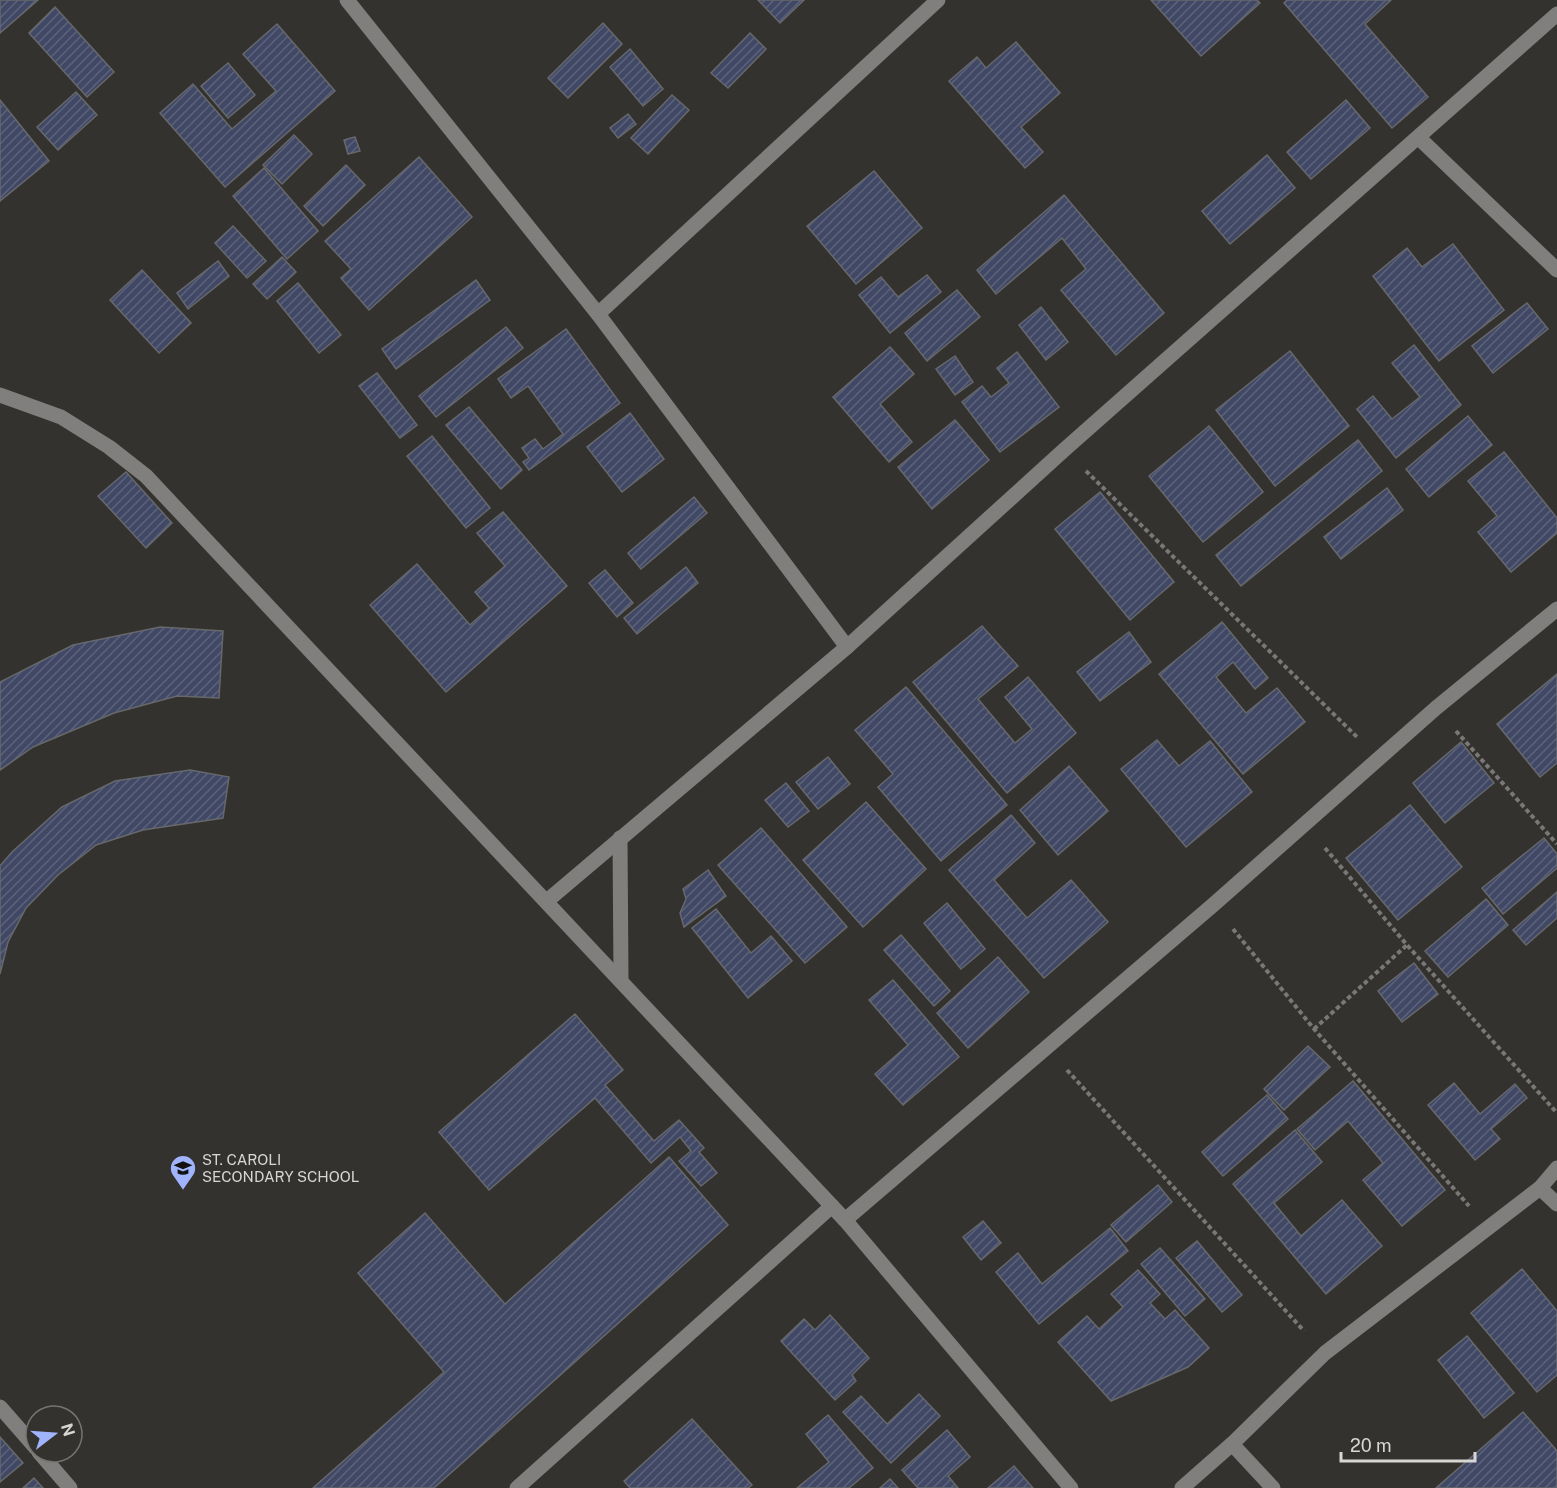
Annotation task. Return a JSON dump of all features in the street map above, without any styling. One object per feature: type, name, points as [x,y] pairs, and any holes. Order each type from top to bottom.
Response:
[{"type":"street","points":[[346,0],[598,314],[847,647]]},
{"type":"street","points":[[598,314],[938,0]]},
{"type":"street","points":[[548,900],[847,647],[1064,450],[1557,14]]},
{"type":"street","points":[[1419,138],[1557,270]]},
{"type":"street","points":[[0,395],[61,417],[109,447],[146,476],[548,900],[845,1220],[1071,1488]]},
{"type":"street","points":[[845,1220],[1213,905],[1303,822],[1436,708],[1557,609]]},
{"type":"street","points":[[620,838],[621,978]]},
{"type":"street","points":[[1182,1488],[1232,1444],[1325,1353],[1540,1188],[1557,1168]]},
{"type":"street","points":[[1540,1188],[1557,1204]]},
{"type":"street","points":[[517,1488],[832,1206]]},
{"type":"street","points":[[0,1407],[24,1434]]},
{"type":"street","points":[[1232,1444],[1273,1488]]},
{"type":"street","points":[[49,1464],[70,1488]]},
{"type":"path","points":[[1064,450],[1378,759]]},
{"type":"path","points":[[1436,708],[1557,844]]},
{"type":"path","points":[[1303,822],[1407,945],[1557,1113]]},
{"type":"path","points":[[1213,905],[1314,1029],[1488,1227]]},
{"type":"path","points":[[1314,1029],[1407,945]]},
{"type":"path","points":[[1046,1048],[1325,1353]]},
{"type":"building","points":[[0,0],[38,0],[0,33]]},
{"type":"building","points":[[758,0],[804,0],[780,23]]},
{"type":"building","points":[[1151,0],[1257,0],[1260,3],[1201,56]]},
{"type":"building","points":[[1287,0],[1391,0],[1365,24],[1428,97],[1392,128],[1284,3]]},
{"type":"building","points":[[55,7],[114,72],[87,97],[29,33]]},
{"type":"building","points":[[603,23],[622,44],[568,98],[548,78]]},
{"type":"building","points":[[277,24],[335,91],[225,187],[160,113],[193,84],[232,129],[276,91],[243,54]]},
{"type":"building","points":[[750,33],[766,49],[728,88],[711,73]]},
{"type":"building","points":[[1016,42],[1060,93],[1021,127],[1043,152],[1025,168],[949,81],[977,57],[986,68]]},
{"type":"building","points":[[630,49],[663,89],[643,106],[610,67]]},
{"type":"building","points":[[228,63],[255,95],[228,118],[201,86]]},
{"type":"building","points":[[76,92],[97,115],[58,150],[37,127]]},
{"type":"building","points":[[672,95],[689,110],[648,154],[631,138]]},
{"type":"building","points":[[0,100],[49,161],[0,201]]},
{"type":"building","points":[[1346,100],[1370,128],[1311,179],[1287,152]]},
{"type":"building","points":[[628,114],[636,124],[618,138],[610,128]]},
{"type":"building","points":[[294,135],[312,154],[282,184],[263,165]]},
{"type":"building","points":[[355,137],[360,151],[348,154],[344,140]]},
{"type":"building","points":[[1267,155],[1295,188],[1230,244],[1202,211]]},
{"type":"building","points":[[419,157],[472,217],[369,310],[341,278],[351,269],[325,241]]},
{"type":"building","points":[[346,165],[365,185],[323,226],[304,206]]},
{"type":"building","points":[[264,168],[318,231],[287,259],[233,196]]},
{"type":"building","points":[[874,171],[922,228],[856,284],[807,226]]},
{"type":"building","points":[[1064,195],[1164,313],[1116,355],[1061,290],[1086,269],[1062,238],[996,294],[977,270]]},
{"type":"building","points":[[233,226],[266,261],[247,278],[215,243]]},
{"type":"building","points":[[1453,244],[1504,310],[1439,361],[1373,276],[1407,248],[1422,267]]},
{"type":"building","points":[[282,257],[296,272],[267,299],[253,284]]},
{"type":"building","points":[[218,261],[229,276],[188,309],[177,293]]},
{"type":"building","points":[[142,270],[191,323],[159,353],[110,300]]},
{"type":"building","points":[[927,275],[941,292],[890,333],[859,295],[881,277],[898,297]]},
{"type":"building","points":[[476,280],[490,300],[396,369],[382,349]]},
{"type":"building","points":[[298,283],[341,335],[319,353],[277,301]]},
{"type":"building","points":[[957,290],[980,317],[927,361],[905,333]]},
{"type":"building","points":[[1527,303],[1548,329],[1493,373],[1472,346]]},
{"type":"building","points":[[1041,307],[1068,342],[1046,360],[1019,325]]},
{"type":"building","points":[[506,327],[523,348],[436,417],[419,396]]},
{"type":"building","points":[[566,329],[620,403],[529,470],[523,462],[529,458],[522,448],[535,439],[543,449],[563,434],[528,386],[511,398],[498,379]]},
{"type":"building","points":[[1414,345],[1461,405],[1396,458],[1357,409],[1373,396],[1392,419],[1420,397],[1392,363]]},
{"type":"building","points":[[890,347],[914,374],[880,404],[912,442],[889,462],[833,397]]},
{"type":"building","points":[[1290,351],[1349,426],[1275,486],[1216,410]]},
{"type":"building","points":[[1017,352],[1059,407],[1000,452],[962,402],[982,386],[991,397],[1009,383],[997,368]]},
{"type":"building","points":[[955,356],[973,382],[955,395],[936,369]]},
{"type":"building","points":[[377,373],[417,425],[400,438],[359,386]]},
{"type":"building","points":[[469,407],[522,470],[501,489],[446,425]]},
{"type":"building","points":[[630,413],[664,459],[622,492],[587,447]]},
{"type":"building","points":[[1468,416],[1492,445],[1429,497],[1406,469]]},
{"type":"building","points":[[955,420],[989,460],[932,509],[898,467]]},
{"type":"building","points":[[1209,426],[1263,492],[1203,542],[1149,476]]},
{"type":"building","points":[[432,436],[490,508],[466,528],[407,456]]},
{"type":"building","points":[[1358,440],[1382,471],[1241,586],[1216,555]]},
{"type":"building","points":[[1504,452],[1557,518],[1557,533],[1511,572],[1478,532],[1497,516],[1468,481]]},
{"type":"building","points":[[126,472],[172,523],[146,548],[98,496]]},
{"type":"building","points":[[1387,488],[1403,510],[1341,559],[1324,537]]},
{"type":"building","points":[[1100,492],[1174,582],[1130,620],[1055,529]]},
{"type":"building","points":[[694,497],[707,513],[641,569],[628,553]]},
{"type":"building","points":[[503,512],[567,586],[446,692],[370,605],[417,564],[470,625],[489,608],[475,592],[505,566],[477,533]]},
{"type":"building","points":[[686,567],[698,583],[637,634],[624,618]]},
{"type":"building","points":[[605,570],[633,603],[617,617],[589,583]]},
{"type":"building","points":[[1222,622],[1268,678],[1255,689],[1233,662],[1216,677],[1246,713],[1277,688],[1305,722],[1243,774],[1159,674]]},
{"type":"building","points":[[982,626],[1018,666],[978,699],[1015,743],[1032,729],[1005,697],[1028,677],[1076,733],[1007,793],[913,682]]},
{"type":"building","points":[[160,627],[223,631],[219,698],[177,696],[114,713],[33,747],[0,770],[0,682],[73,645]]},
{"type":"building","points":[[1129,632],[1151,662],[1100,701],[1077,672]]},
{"type":"building","points":[[1557,674],[1557,763],[1540,777],[1497,724]]},
{"type":"building","points":[[906,687],[1007,805],[941,861],[878,787],[893,774],[855,730]]},
{"type":"building","points":[[1157,740],[1179,766],[1210,741],[1252,792],[1186,847],[1121,769]]},
{"type":"building","points":[[1461,742],[1494,783],[1445,823],[1413,783]]},
{"type":"building","points":[[828,757],[850,784],[818,809],[796,782]]},
{"type":"building","points":[[1069,766],[1108,811],[1058,855],[1020,810]]},
{"type":"building","points":[[190,770],[229,777],[223,818],[143,830],[96,845],[58,875],[26,908],[8,942],[0,974],[0,866],[12,852],[62,807],[115,781]]},
{"type":"building","points":[[786,783],[809,811],[788,827],[765,800]]},
{"type":"building","points":[[866,802],[926,869],[863,927],[803,860]]},
{"type":"building","points":[[1410,805],[1462,867],[1398,920],[1346,858]]},
{"type":"building","points":[[1011,815],[1035,843],[994,880],[1027,918],[1071,880],[1108,922],[1044,978],[949,870]]},
{"type":"building","points":[[761,828],[847,927],[805,963],[718,865]]},
{"type":"building","points":[[1544,838],[1557,854],[1557,868],[1503,914],[1482,888]]},
{"type":"building","points":[[708,870],[726,896],[684,927],[680,913],[686,899],[683,889]]},
{"type":"building","points":[[1557,892],[1557,918],[1526,945],[1513,930]]},
{"type":"building","points":[[1486,899],[1508,925],[1448,977],[1425,951]]},
{"type":"building","points":[[947,903],[985,949],[961,969],[924,923]]},
{"type":"building","points":[[716,909],[751,953],[771,936],[792,961],[748,998],[692,928]]},
{"type":"building","points":[[901,935],[950,991],[934,1006],[884,950]]},
{"type":"building","points":[[998,957],[1029,992],[968,1048],[937,1013]]},
{"type":"building","points":[[1414,963],[1438,994],[1402,1022],[1378,991]]},
{"type":"building","points":[[893,980],[959,1057],[903,1105],[875,1074],[908,1045],[869,1000]]},
{"type":"building","points":[[575,1014],[623,1070],[605,1085],[654,1141],[679,1120],[704,1148],[699,1152],[717,1173],[701,1186],[679,1161],[691,1151],[680,1137],[651,1163],[595,1098],[489,1190],[439,1132]]},
{"type":"building","points":[[1308,1046],[1330,1067],[1284,1110],[1264,1089]]},
{"type":"building","points":[[1353,1081],[1445,1190],[1402,1226],[1363,1180],[1383,1163],[1348,1121],[1315,1150],[1297,1129]]},
{"type":"building","points":[[1454,1083],[1480,1114],[1515,1084],[1527,1098],[1491,1129],[1500,1139],[1475,1160],[1428,1105]]},
{"type":"building","points":[[1267,1095],[1288,1119],[1223,1176],[1202,1152]]},
{"type":"building","points":[[1295,1130],[1322,1162],[1274,1203],[1301,1236],[1342,1200],[1382,1246],[1326,1294],[1233,1184]]},
{"type":"building","points":[[669,1157],[728,1225],[434,1488],[313,1488],[444,1372],[358,1273],[425,1213],[505,1304]]},
{"type":"building","points":[[1158,1185],[1172,1202],[1126,1242],[1111,1225]]},
{"type":"building","points":[[983,1221],[1001,1243],[981,1260],[963,1237]]},
{"type":"building","points":[[1110,1228],[1128,1251],[1039,1324],[996,1272],[1018,1253],[1042,1284]]},
{"type":"building","points":[[1197,1241],[1242,1295],[1222,1312],[1176,1258]]},
{"type":"building","points":[[1160,1248],[1205,1299],[1185,1316],[1141,1264]]},
{"type":"building","points":[[1522,1269],[1557,1311],[1557,1375],[1537,1392],[1471,1313]]},
{"type":"building","points":[[1138,1270],[1160,1294],[1150,1303],[1165,1319],[1175,1310],[1209,1348],[1188,1367],[1111,1401],[1058,1342],[1087,1316],[1099,1329],[1123,1307],[1111,1294]]},
{"type":"building","points":[[830,1315],[869,1358],[852,1375],[856,1381],[835,1400],[781,1341],[804,1319],[815,1330]]},
{"type":"building","points":[[1467,1336],[1514,1393],[1484,1418],[1438,1360]]},
{"type":"building","points":[[919,1394],[940,1416],[891,1463],[843,1412],[861,1396],[887,1424]]},
{"type":"building","points":[[1523,1412],[1557,1451],[1557,1488],[1436,1488]]},
{"type":"building","points":[[828,1415],[873,1468],[849,1488],[797,1488],[829,1462],[806,1434]]},
{"type":"building","points":[[692,1419],[752,1485],[748,1488],[630,1488],[624,1481]]},
{"type":"building","points":[[947,1430],[970,1457],[948,1476],[958,1488],[918,1488],[902,1470]]},
{"type":"building","points":[[0,1437],[23,1463],[0,1482]]},
{"type":"building","points":[[1014,1466],[1033,1488],[988,1488]]},
{"type":"building","points":[[34,1478],[43,1488],[23,1488]]},
{"type":"building","points":[[890,1479],[898,1488],[880,1488]]},
{"type":"place","name":"ST. CAROLI SECONDARY SCHOOL","points":[[183,1191]]}]
